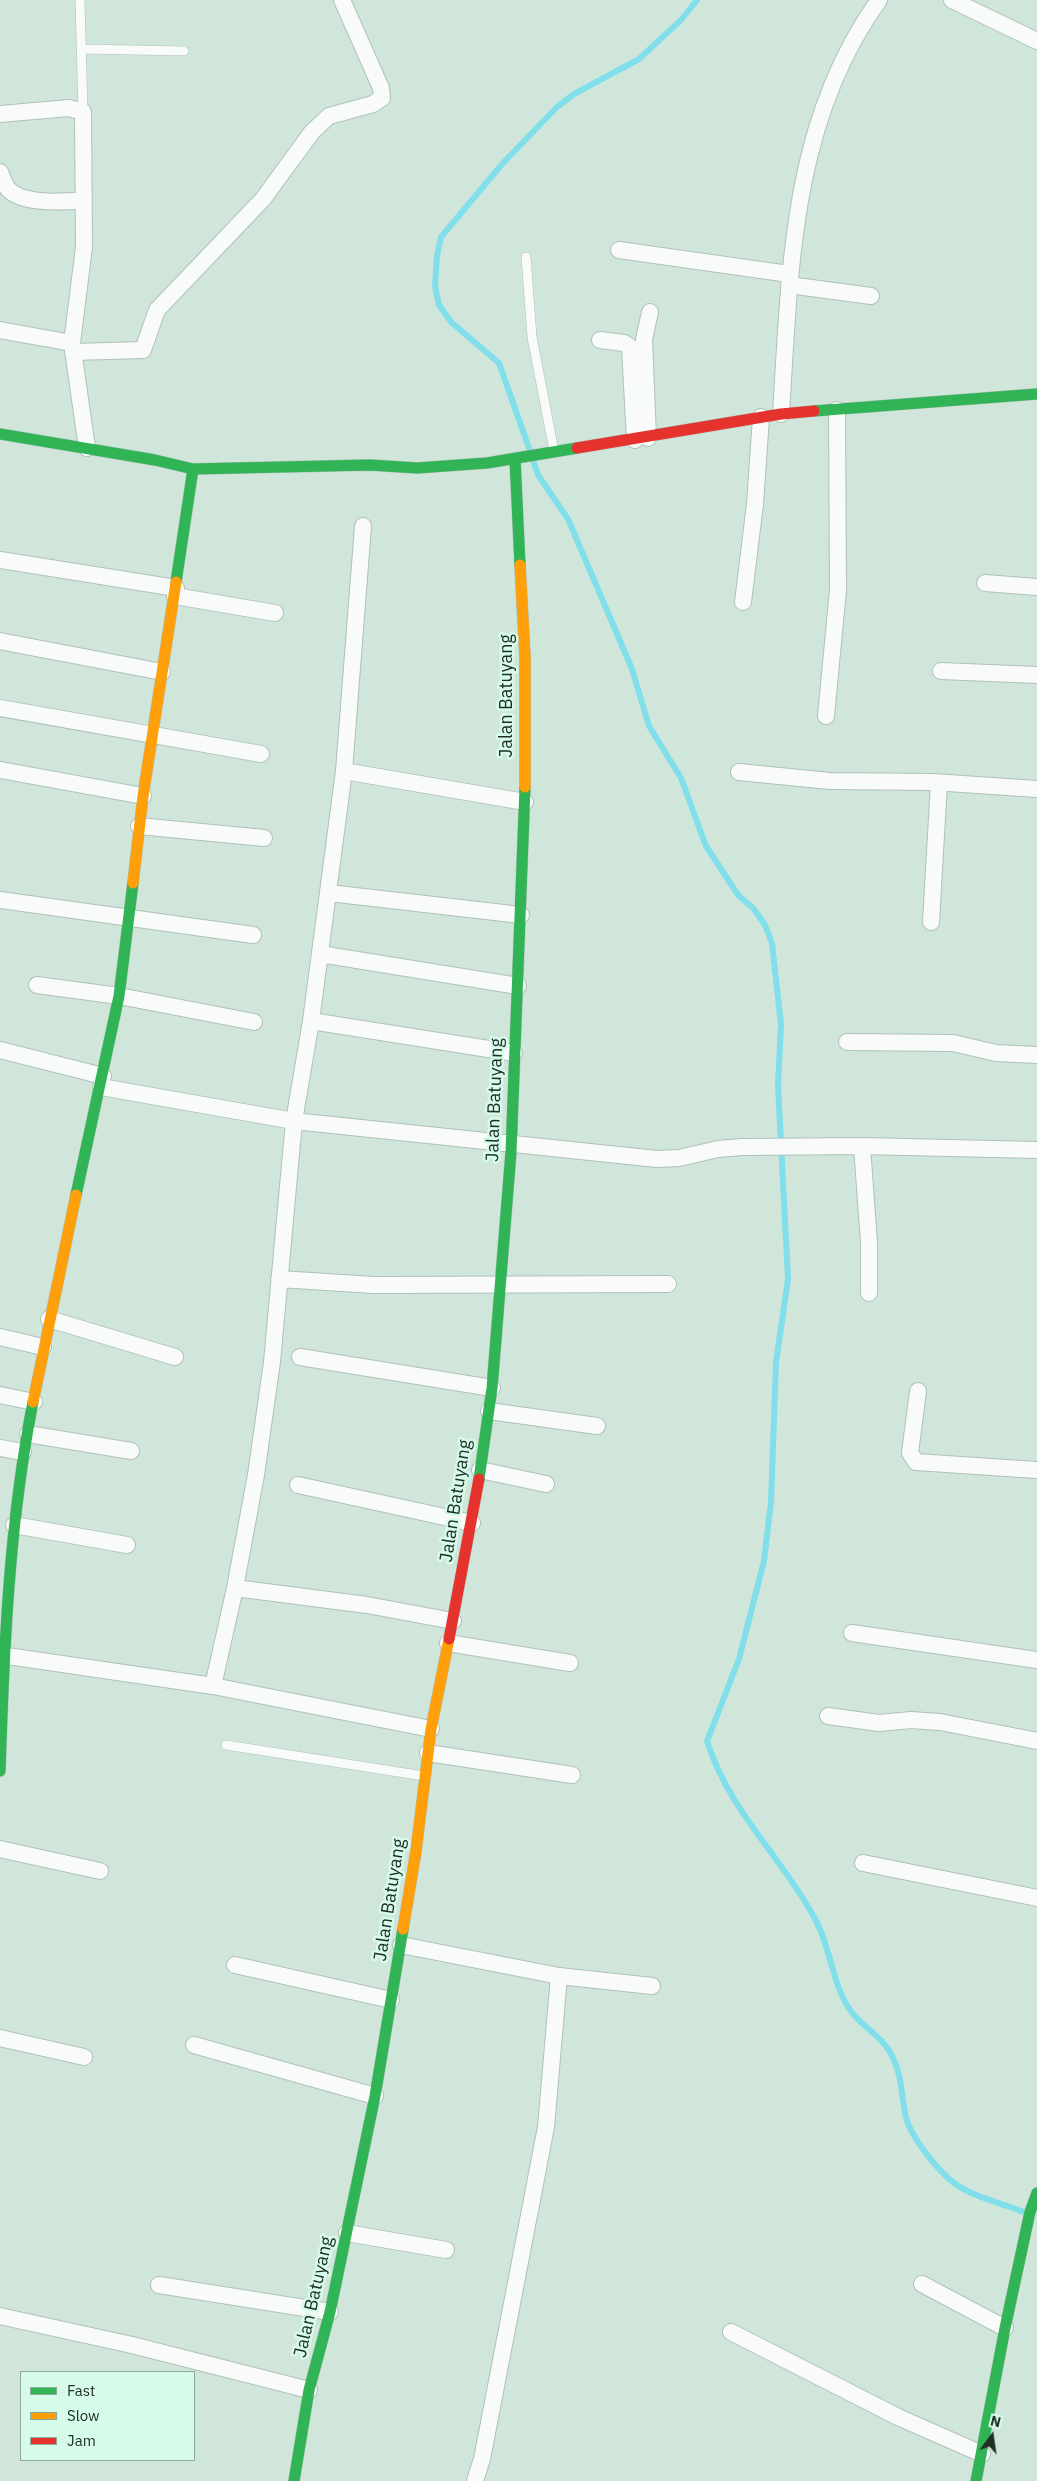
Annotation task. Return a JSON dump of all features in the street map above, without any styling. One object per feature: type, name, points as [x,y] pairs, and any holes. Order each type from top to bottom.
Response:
[{"type":"street","points":[[0,330],[72,348],[143,350],[157,310],[263,199],[312,132],[329,116],[373,104],[382,98],[383,93],[342,0]]},
{"type":"street","points":[[781,414],[789,280],[802,178],[819,118],[844,56],[879,0]]},
{"type":"street","points":[[952,0],[1037,41]]},
{"type":"street","points":[[0,114],[70,108],[83,112],[84,247],[72,348],[88,448]]},
{"type":"street","points":[[0,172],[8,189],[23,198],[56,202],[84,200]]},
{"type":"street","points":[[619,250],[871,296]]},
{"type":"street","points":[[642,439],[644,339],[650,312]]},
{"type":"street","points":[[600,340],[624,343],[630,347],[642,439]]},
{"type":"street","points":[[0,434],[88,448],[193,469],[370,465],[417,468],[487,463],[552,451],[642,439],[781,414],[1037,394]]},
{"type":"street","points":[[826,716],[838,590],[836,410]]},
{"type":"street","points":[[743,602],[755,504],[761,417]]},
{"type":"street","name":"Jalan Batuyang","points":[[294,2481],[309,2390],[330,2312],[375,2096],[416,1851],[431,1728],[472,1524],[492,1388],[512,1144],[514,1053],[521,915],[525,657],[518,512],[519,458]]},
{"type":"street","points":[[487,463],[496,477]]},
{"type":"street","points":[[0,1771],[6,1541],[14,1525],[23,1452],[28,1434],[43,1347],[119,996],[143,796],[176,592],[193,469]]},
{"type":"street","name":"Jalan Batuyang","points":[[504,488],[518,512]]},
{"type":"street","points":[[213,1686],[235,1588],[256,1475],[272,1362],[294,1121],[311,1021],[344,771],[363,526]]},
{"type":"street","points":[[0,560],[176,592],[275,613]]},
{"type":"street","points":[[984,583],[1037,586]]},
{"type":"street","points":[[0,641],[162,672]]},
{"type":"street","points":[[941,671],[1037,674]]},
{"type":"street","points":[[0,708],[153,733],[261,754]]},
{"type":"street","points":[[1,770],[143,796]]},
{"type":"street","points":[[344,771],[524,802]]},
{"type":"street","points":[[739,772],[830,781],[938,783],[1037,789]]},
{"type":"street","points":[[931,922],[938,783]]},
{"type":"street","points":[[139,826],[264,838]]},
{"type":"street","points":[[329,893],[521,915]]},
{"type":"street","points":[[0,900],[253,935]]},
{"type":"street","points":[[320,954],[518,986]]},
{"type":"street","points":[[37,985],[119,996],[254,1022]]},
{"type":"street","points":[[311,1021],[514,1053]]},
{"type":"street","points":[[847,1042],[953,1043],[996,1053],[1037,1055]]},
{"type":"street","points":[[0,1050],[102,1081],[294,1121],[657,1159],[679,1158],[718,1149],[763,1147],[862,1146],[1037,1150]]},
{"type":"street","points":[[862,1146],[869,1242],[870,1293]]},
{"type":"street","points":[[279,1279],[374,1285],[668,1284]]},
{"type":"street","points":[[49,1319],[175,1357]]},
{"type":"street","points":[[0,1337],[43,1347]]},
{"type":"street","points":[[300,1357],[492,1388]]},
{"type":"street","points":[[918,1391],[910,1454],[916,1462],[1037,1470]]},
{"type":"street","points":[[0,1395],[34,1402]]},
{"type":"street","points":[[488,1412],[597,1426]]},
{"type":"street","points":[[28,1434],[131,1450]]},
{"type":"street","points":[[0,1448],[23,1452]]},
{"type":"street","points":[[480,1470],[546,1484]]},
{"type":"street","points":[[298,1485],[472,1524]]},
{"type":"street","points":[[14,1525],[128,1545]]},
{"type":"street","points":[[235,1588],[367,1605],[453,1621]]},
{"type":"street","points":[[852,1633],[1037,1660]]},
{"type":"street","points":[[448,1643],[570,1663]]},
{"type":"street","points":[[2,1655],[213,1686],[431,1728]]},
{"type":"street","points":[[828,1716],[879,1722],[911,1720],[940,1722],[1037,1741]]},
{"type":"street","points":[[428,1753],[572,1775]]},
{"type":"street","points":[[0,1849],[100,1871]]},
{"type":"street","points":[[863,1863],[1037,1898]]},
{"type":"street","points":[[400,1945],[559,1976],[652,1986]]},
{"type":"street","points":[[235,1965],[391,2000]]},
{"type":"street","points":[[475,2481],[482,2459],[546,2127],[559,1976]]},
{"type":"street","points":[[0,2038],[84,2057]]},
{"type":"street","points":[[194,2045],[375,2096]]},
{"type":"street","points":[[976,2481],[1005,2328],[1030,2212],[1037,2192]]},
{"type":"street","points":[[346,2233],[446,2250]]},
{"type":"street","points":[[922,2284],[1005,2328]]},
{"type":"street","points":[[159,2285],[330,2312]]},
{"type":"street","points":[[0,2316],[132,2345],[309,2390]]},
{"type":"street","points":[[730,2332],[898,2417],[982,2454]]},
{"type":"lane","points":[[80,0],[83,112]]},
{"type":"lane","points":[[82,49],[184,51]]},
{"type":"lane","points":[[526,257],[532,337],[552,451]]},
{"type":"lane","points":[[226,1745],[425,1776]]},
{"type":"waterway","points":[[530,451],[499,363],[451,322],[439,305],[435,286],[437,256],[441,237],[503,163],[557,107],[574,94],[639,59],[681,20],[697,0]]},
{"type":"waterway","points":[[533,460],[538,475],[568,519],[632,669],[649,726],[681,778],[706,846],[738,895],[753,908],[765,925],[772,943],[781,1025],[778,1085],[788,1279],[776,1362],[771,1502],[764,1561],[739,1659],[707,1741],[716,1766],[728,1789],[755,1831],[785,1871],[819,1926],[838,1985],[848,2007],[858,2020],[878,2037],[889,2050],[898,2072],[907,2121],[922,2148],[948,2178],[965,2190],[1024,2212]]},
{"type":"traffic: fast","points":[[814,411],[1037,394]]},
{"type":"traffic: fast","points":[[0,434],[155,460],[193,469],[370,465],[417,468],[487,463],[577,448]]},
{"type":"traffic: fast","points":[[515,459],[520,565]]},
{"type":"traffic: fast","points":[[176,582],[193,469]]},
{"type":"traffic: fast","points":[[479,1479],[492,1388],[511,1152],[525,787]]},
{"type":"traffic: fast","points":[[76,1195],[119,996],[133,883]]},
{"type":"traffic: fast","points":[[0,1771],[3,1678],[13,1540],[18,1494],[33,1402]]},
{"type":"traffic: fast","points":[[294,2481],[309,2390],[330,2312],[375,2096],[403,1929]]},
{"type":"traffic: fast","points":[[976,2481],[1005,2328],[1030,2212],[1037,2193]]},
{"type":"traffic: slow","points":[[520,565],[525,657],[525,787]]},
{"type":"traffic: slow","points":[[133,883],[143,796],[176,582]]},
{"type":"traffic: slow","points":[[33,1402],[76,1195]]},
{"type":"traffic: slow","points":[[403,1929],[416,1851],[431,1729],[449,1639]]},
{"type":"traffic: jam","points":[[577,448],[781,414],[814,411]]},
{"type":"traffic: jam","points":[[449,1639],[479,1479]]}]
